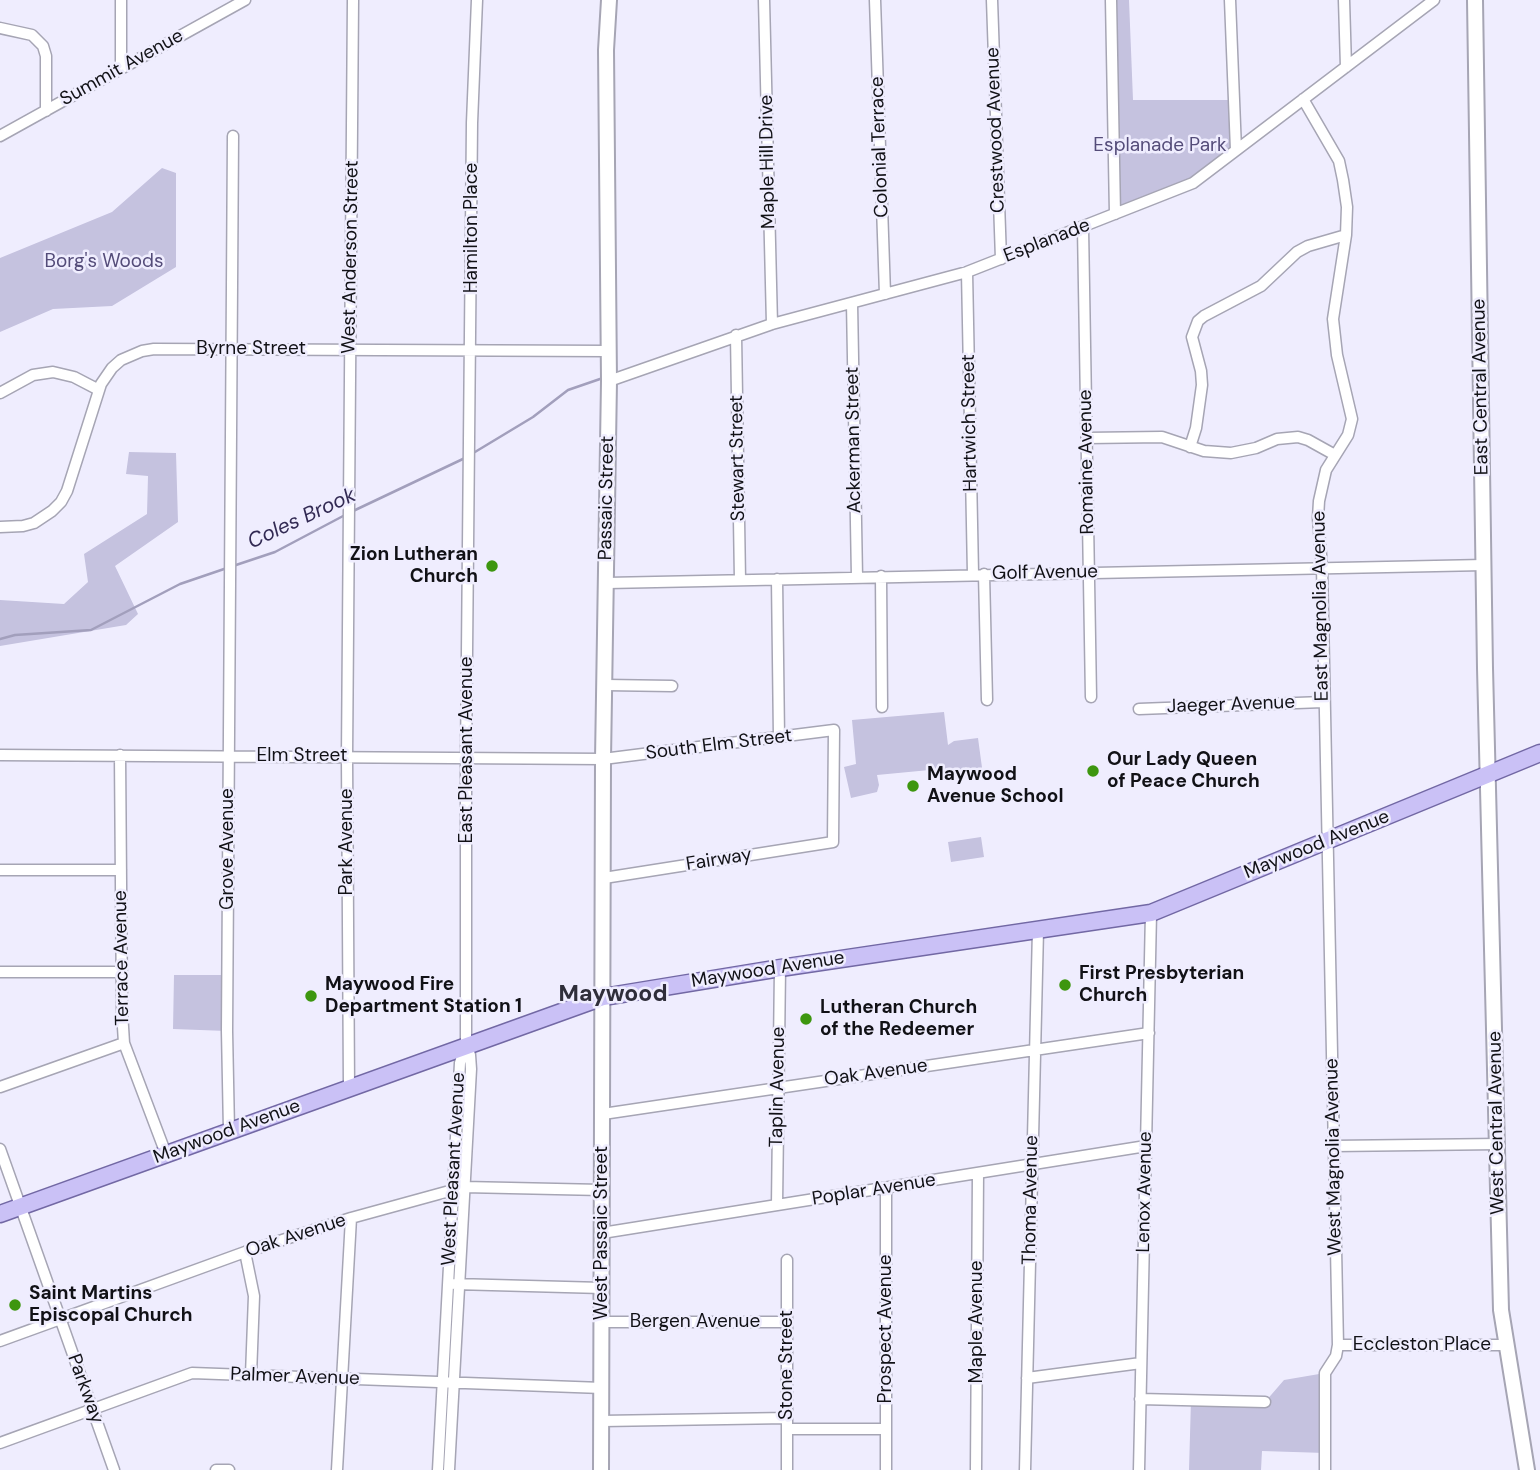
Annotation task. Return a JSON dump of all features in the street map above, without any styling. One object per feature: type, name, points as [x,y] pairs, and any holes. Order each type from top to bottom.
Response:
[{"type":"main road","name":"Passaic Street","points":[[603,997],[608,381],[606,50],[609,0]]},
{"type":"main road","name":"East Central Avenue","points":[[1475,0],[1488,774]]},
{"type":"main road","name":"Maywood Avenue","points":[[0,1214],[466,1044],[603,997],[780,968],[1151,914],[1540,753]]},
{"type":"main road","name":"West Central Avenue","points":[[1488,774],[1501,1310],[1527,1470]]},
{"type":"main road","name":"West Passaic Street","points":[[601,1470],[603,997]]},
{"type":"street","points":[[121,0],[121,69]]},
{"type":"street","name":"West Anderson Street","points":[[349,513],[354,0]]},
{"type":"street","name":"Hamilton Place","points":[[469,455],[472,123],[477,0]]},
{"type":"street","name":"Maple Hill Drive","points":[[764,0],[772,324]]},
{"type":"street","name":"Colonial Terrace","points":[[875,0],[885,294]]},
{"type":"street","name":"Crestwood Avenue","points":[[992,0],[1001,259]]},
{"type":"street","points":[[1111,0],[1115,214]]},
{"type":"street","points":[[1230,0],[1236,150]]},
{"type":"street","points":[[1344,0],[1346,67]]},
{"type":"street","name":"Esplanade","points":[[608,381],[772,324],[967,272],[1193,183],[1434,0]]},
{"type":"street","name":"Summit Avenue","points":[[0,136],[239,2]]},
{"type":"street","points":[[0,29],[32,35],[43,46],[46,56],[46,111]]},
{"type":"street","name":"East Magnolia Avenue","points":[[1303,99],[1339,161],[1347,207],[1346,235],[1333,319],[1337,355],[1352,419],[1348,435],[1326,471],[1319,501],[1326,841]]},
{"type":"street","name":"Grove Avenue","points":[[229,1131],[228,756],[233,136]]},
{"type":"street","name":"Romaine Avenue","points":[[1083,228],[1091,697]]},
{"type":"street","points":[[1190,446],[1202,395],[1201,370],[1192,337],[1198,321],[1261,286],[1308,246],[1346,235]]},
{"type":"street","name":"Hartwich Street","points":[[967,272],[973,574]]},
{"type":"street","name":"Ackerman Street","points":[[852,303],[857,577]]},
{"type":"street","name":"Stewart Street","points":[[736,335],[740,580]]},
{"type":"street","name":"Byrne Street","points":[[0,527],[34,523],[61,502],[99,390],[121,360],[142,351],[608,351]]},
{"type":"street","points":[[0,393],[33,376],[53,372],[74,377],[99,390]]},
{"type":"street","points":[[1087,438],[1162,437],[1204,451],[1231,453],[1256,448],[1277,439],[1298,438],[1308,440],[1335,455]]},
{"type":"street","name":"East Pleasant Avenue","points":[[466,1044],[469,455]]},
{"type":"street","name":"Park Avenue","points":[[349,513],[349,1087]]},
{"type":"street","name":"Golf Avenue","points":[[607,583],[1484,565]]},
{"type":"street","points":[[984,574],[987,700]]},
{"type":"street","points":[[881,576],[882,707]]},
{"type":"street","points":[[777,579],[779,738]]},
{"type":"street","points":[[606,685],[672,686]]},
{"type":"street","name":"Jaeger Avenue","points":[[1139,709],[1323,702]]},
{"type":"street","name":"South Elm Street","points":[[603,759],[834,730],[833,842]]},
{"type":"street","name":"Elm Street","points":[[0,755],[603,759]]},
{"type":"street","name":"Terrace Avenue","points":[[120,755],[124,1043],[166,1154]]},
{"type":"street","name":"West Magnolia Avenue","points":[[1325,1470],[1325,1373],[1336,1356],[1338,1345],[1326,841]]},
{"type":"street","name":"Fairway","points":[[604,878],[833,842]]},
{"type":"street","points":[[0,870],[121,870]]},
{"type":"street","name":"Lenox Avenue","points":[[1139,1470],[1151,914]]},
{"type":"street","name":"Thoma Avenue","points":[[1025,1470],[1038,930]]},
{"type":"street","name":"Taplin Avenue","points":[[777,1205],[780,968]]},
{"type":"street","points":[[0,972],[121,972]]},
{"type":"street","name":"Oak Avenue","points":[[603,1114],[1149,1033]]},
{"type":"street","points":[[0,1087],[124,1043]]},
{"type":"street","name":"West Pleasant Avenue","points":[[438,1470],[459,1284],[471,1069],[466,1044]]},
{"type":"street","name":"West Pleasant Avenue","points":[[449,1470],[448,1284],[460,1063],[466,1044]]},
{"type":"street","points":[[1334,1146],[1499,1144]]},
{"type":"street","name":"Poplar Avenue","points":[[602,1233],[1146,1146]]},
{"type":"street","name":"Parkway","points":[[0,1149],[114,1470]]},
{"type":"street","name":"Maple Avenue","points":[[976,1470],[978,1173]]},
{"type":"street","name":"Oak Avenue","points":[[0,1342],[245,1252],[464,1187],[603,1190]]},
{"type":"street","name":"Prospect Avenue","points":[[886,1188],[886,1470]]},
{"type":"street","points":[[337,1470],[351,1219]]},
{"type":"street","points":[[245,1252],[254,1296],[251,1375]]},
{"type":"street","name":"Stone Street","points":[[787,1260],[787,1470]]},
{"type":"street","points":[[448,1284],[602,1288]]},
{"type":"street","name":"Bergen Avenue","points":[[602,1322],[787,1322]]},
{"type":"street","name":"Eccleston Place","points":[[1338,1345],[1507,1345]]},
{"type":"street","points":[[1027,1378],[1141,1363]]},
{"type":"street","name":"Palmer Avenue","points":[[0,1443],[192,1373],[602,1388]]},
{"type":"street","points":[[1140,1399],[1265,1402]]},
{"type":"street","points":[[602,1421],[787,1424],[886,1429]]},
{"type":"street","points":[[216,1470],[229,1470]]},
{"type":"green space","name":"Esplanade Park","points":[[1115,0],[1129,0],[1133,100],[1234,100],[1236,150],[1193,183],[1115,214],[1113,101],[1118,100]]},
{"type":"green space","name":"Borg's Woods","points":[[162,168],[176,173],[176,267],[112,306],[53,309],[0,332],[0,258],[112,212]]},
{"type":"green space","points":[[129,452],[176,453],[178,522],[115,566],[138,614],[126,625],[0,646],[0,600],[64,604],[88,582],[84,554],[147,514],[148,476],[126,474]]},
{"type":"green space","points":[[944,712],[948,745],[954,741],[978,738],[983,775],[947,780],[940,769],[877,775],[877,792],[851,798],[844,767],[856,764],[852,720]]},
{"type":"green space","points":[[981,837],[984,857],[951,862],[948,842]]},
{"type":"green space","points":[[174,975],[227,975],[227,1031],[173,1029]]},
{"type":"green space","points":[[1325,1373],[1325,1453],[1262,1451],[1261,1470],[1189,1470],[1191,1400],[1265,1402],[1284,1380]]},
{"type":"waterway","name":"Coles Brook","points":[[470,455],[533,417],[568,390],[600,379]]},
{"type":"waterway","name":"Coles Brook","points":[[351,512],[465,458]]},
{"type":"waterway","name":"Coles Brook","points":[[233,566],[275,552],[345,515]]},
{"type":"waterway","name":"Coles Brook","points":[[0,639],[15,635],[91,630],[180,584],[227,568]]},
{"type":"place","name":"Zion Lutheran Church","points":[[492,566]]},
{"type":"place","name":"Our Lady Queen of Peace Church","points":[[1093,771]]},
{"type":"place","name":"Maywood Avenue School","points":[[913,786]]},
{"type":"place","name":"First Presbyterian Church","points":[[1065,985]]},
{"type":"place","name":"Maywood Fire Department Station 1","points":[[311,996]]},
{"type":"place","name":"Lutheran Church of the Redeemer","points":[[806,1019]]},
{"type":"place","name":"Saint Martins Episcopal Church","points":[[15,1305]]},
{"type":"district","name":"Maywood","points":[[613,995]]}]
